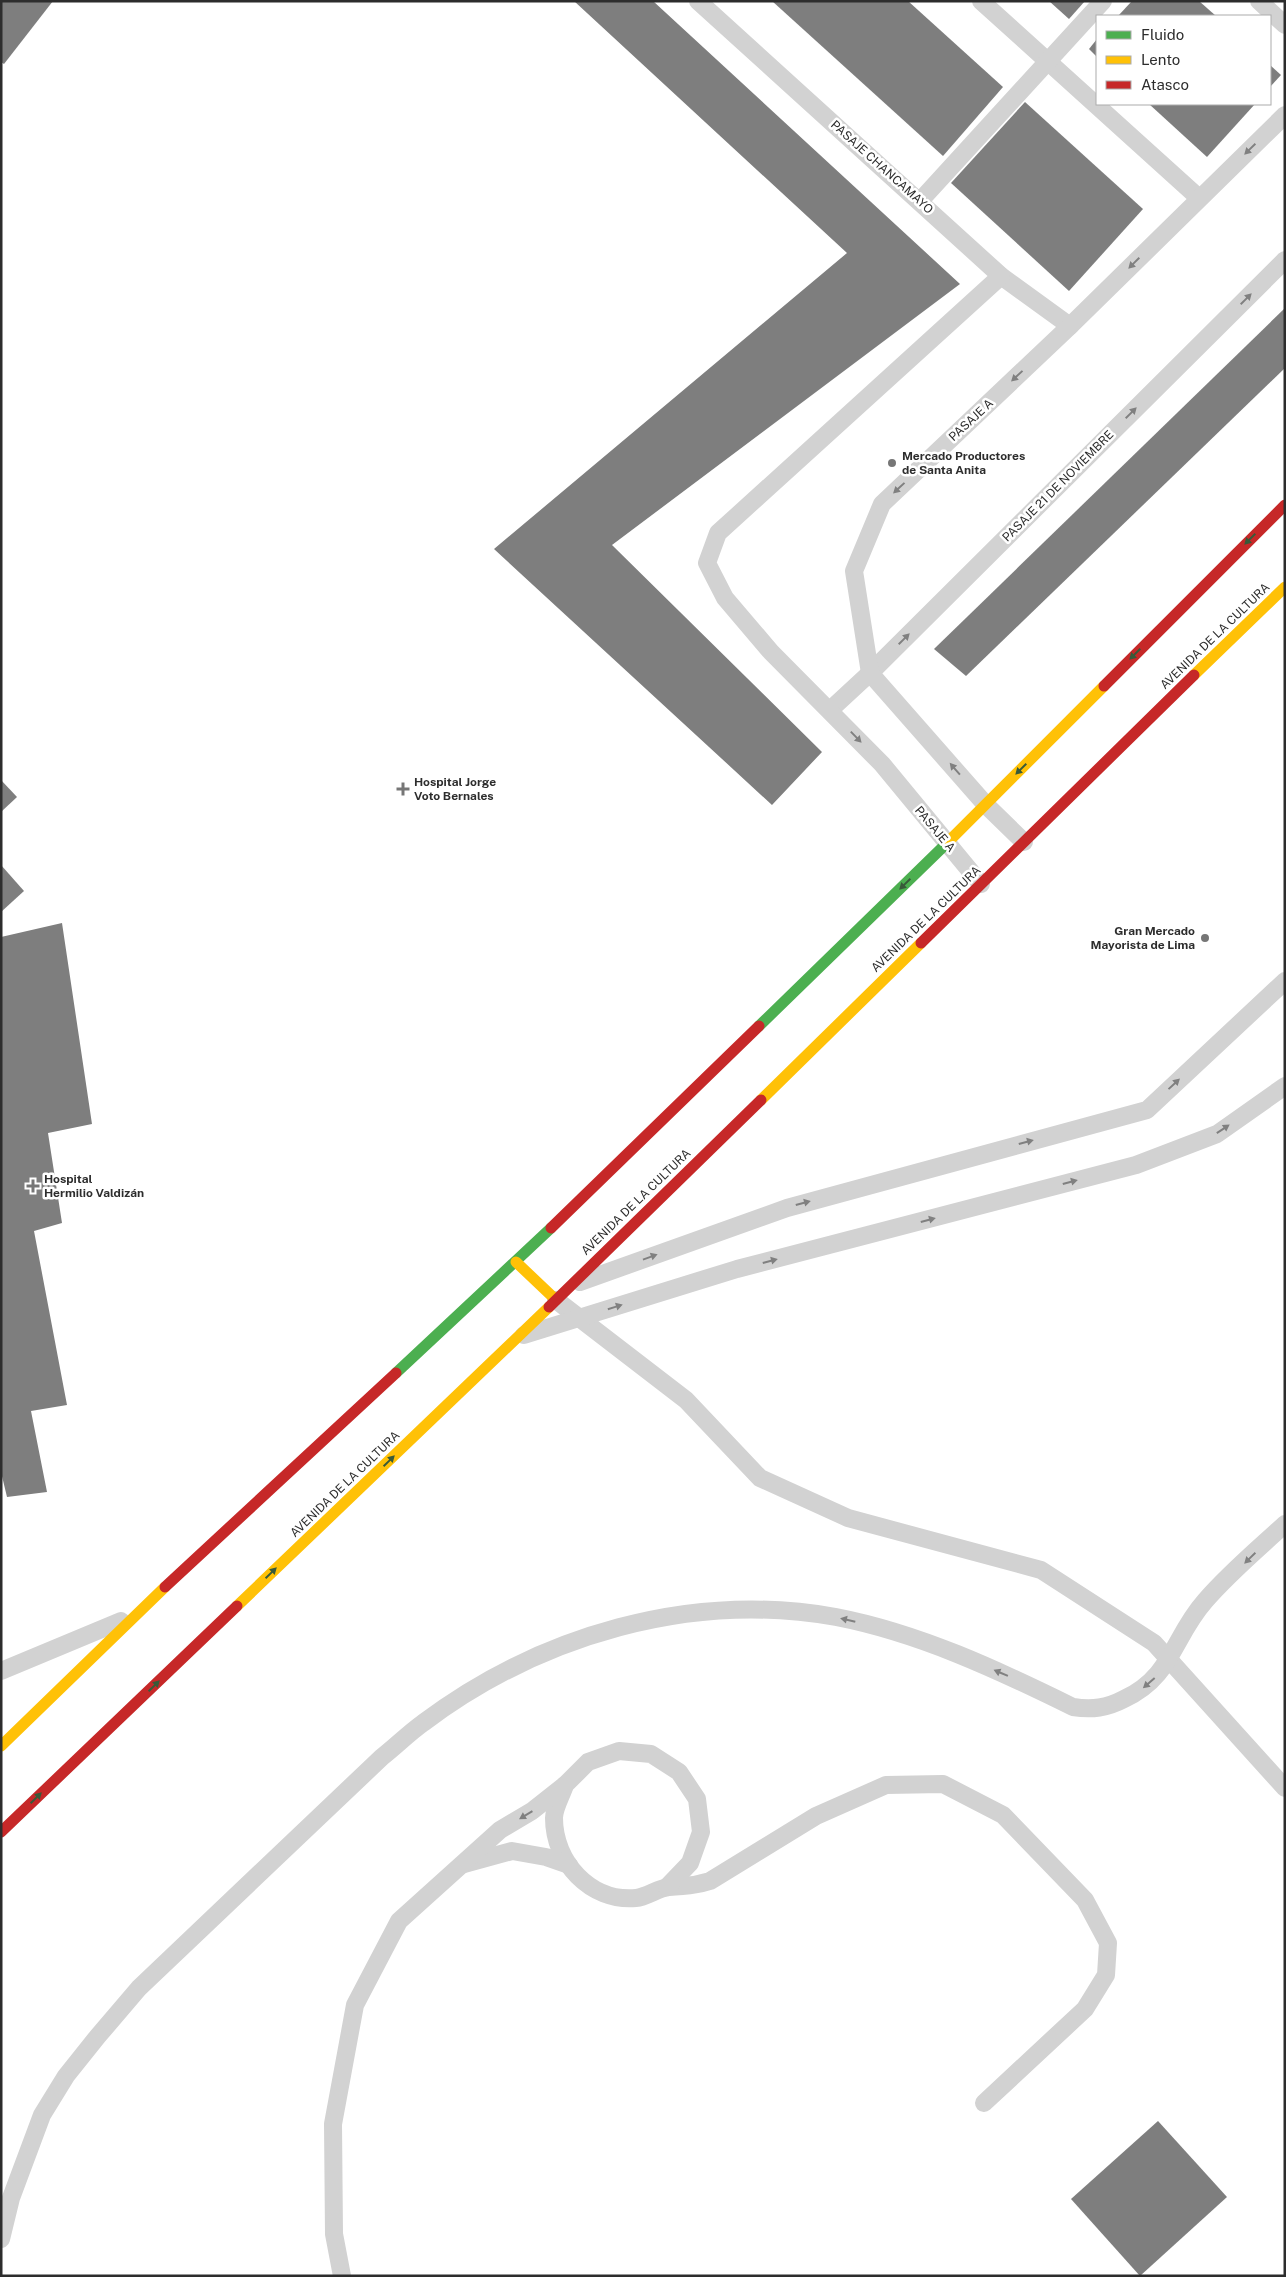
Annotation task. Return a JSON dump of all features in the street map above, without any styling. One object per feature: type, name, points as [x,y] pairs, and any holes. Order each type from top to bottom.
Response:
[{"type":"main road","points":[[1,1746],[135,1615],[516,1262],[986,805],[1285,505]]},
{"type":"main road","name":"AVENIDA DE LA CULTURA","points":[[1,1832],[518,1337],[1285,587]]},
{"type":"main road","points":[[516,1262],[556,1300]]},
{"type":"lane","name":"PASAJE CHANCAMAYO","points":[[698,1],[1001,276],[1070,326]]},
{"type":"lane","points":[[981,1],[1096,104]]},
{"type":"lane","points":[[920,201],[1103,1]]},
{"type":"lane","points":[[1258,1],[1285,25]]},
{"type":"lane","points":[[1097,105],[1198,198]]},
{"type":"lane","name":"PASAJE A","points":[[870,673],[854,571],[882,504],[1070,326],[1198,198],[1285,115]]},
{"type":"lane","name":"PASAJE 21 DE NOVIEMBRE","points":[[830,710],[870,673],[1285,260]]},
{"type":"lane","name":"PASAJE A","points":[[981,884],[882,764],[771,652],[725,598],[707,563],[718,533],[1001,276]]},
{"type":"lane","points":[[870,673],[986,805],[1024,842]]},
{"type":"lane","points":[[571,1285],[787,1208],[1147,1110],[1285,981]]},
{"type":"lane","points":[[518,1337],[737,1269],[1136,1165],[1217,1134],[1285,1086]]},
{"type":"lane","points":[[556,1300],[686,1400],[760,1478],[848,1518],[1041,1570],[1154,1643],[1285,1788]]},
{"type":"lane","points":[[1,2239],[11,2198],[42,2115],[66,2076],[140,1988],[389,1752],[422,1723],[477,1687],[521,1663],[572,1641],[642,1622],[719,1610],[756,1608],[837,1618],[915,1638],[1021,1682],[1073,1707],[1087,1710],[1109,1707],[1132,1696],[1152,1683],[1169,1659],[1186,1625],[1205,1600],[1285,1524]]},
{"type":"lane","points":[[1,1671],[135,1615]]},
{"type":"lane","points":[[342,2276],[334,2234],[333,2124],[355,2006],[399,1921],[500,1830],[532,1811],[565,1786],[588,1762],[619,1751],[651,1754],[679,1772],[697,1800],[701,1832],[690,1863],[668,1887]]},
{"type":"lane","points":[[565,1786],[554,1816],[558,1849],[576,1877],[604,1894],[637,1898],[668,1887],[690,1888],[710,1881],[816,1816],[886,1785],[943,1784],[1003,1815],[1084,1900],[1108,1943],[1106,1975],[1085,2009],[984,2103]]},
{"type":"lane","points":[[459,1865],[512,1852],[546,1857],[569,1865]]},
{"type":"building","points":[[1,1],[53,1],[4,64],[1,62]]},
{"type":"building","points":[[574,1],[653,1],[960,284],[612,545],[822,752],[772,805],[494,549],[847,253]]},
{"type":"building","points":[[772,1],[908,1],[1003,87],[943,156]]},
{"type":"building","points":[[1049,1],[1085,1],[1069,19]]},
{"type":"building","points":[[1132,1],[1199,1],[1215,15],[1119,15]]},
{"type":"building","points":[[1096,40],[1096,56],[1089,49]]},
{"type":"building","points":[[1271,66],[1281,75],[1271,86]]},
{"type":"building","points":[[1025,102],[1143,209],[1069,291],[951,183]]},
{"type":"building","points":[[1150,105],[1254,105],[1207,157]]},
{"type":"building","points":[[1285,308],[1285,368],[966,676],[934,649]]},
{"type":"building","points":[[1,780],[17,797],[1,812]]},
{"type":"building","points":[[1,865],[24,891],[1,912]]},
{"type":"building","points":[[62,923],[92,1124],[48,1133],[62,1223],[34,1231],[67,1405],[31,1411],[47,1492],[7,1497],[1,1472],[1,937]]},
{"type":"building","points":[[1158,2121],[1227,2197],[1140,2276],[1071,2199]]},
{"type":"traffic: fast","points":[[759,1026],[947,843]]},
{"type":"traffic: fast","points":[[396,1373],[551,1228]]},
{"type":"traffic: slow","points":[[1194,675],[1285,587]]},
{"type":"traffic: slow","points":[[947,843],[1104,686]]},
{"type":"traffic: slow","points":[[761,1100],[921,943]]},
{"type":"traffic: slow","points":[[516,1262],[556,1300]]},
{"type":"traffic: slow","points":[[237,1606],[549,1307]]},
{"type":"traffic: slow","points":[[1,1746],[165,1587]]},
{"type":"traffic: jam","points":[[1104,686],[1285,505]]},
{"type":"traffic: jam","points":[[921,943],[1194,675]]},
{"type":"traffic: jam","points":[[551,1228],[759,1026]]},
{"type":"traffic: jam","points":[[549,1307],[761,1100]]},
{"type":"traffic: jam","points":[[165,1587],[396,1373]]},
{"type":"traffic: jam","points":[[1,1832],[237,1606]]},
{"type":"place","name":"Mercado Productores de Santa Anita","points":[[892,463]]},
{"type":"place","name":"Hospital Jorge Voto Bernales","points":[[403,789]]},
{"type":"place","name":"Gran Mercado Mayorista de Lima","points":[[1205,938]]},
{"type":"place","name":"Hospital Hermilio Valdizán","points":[[33,1186]]}]
